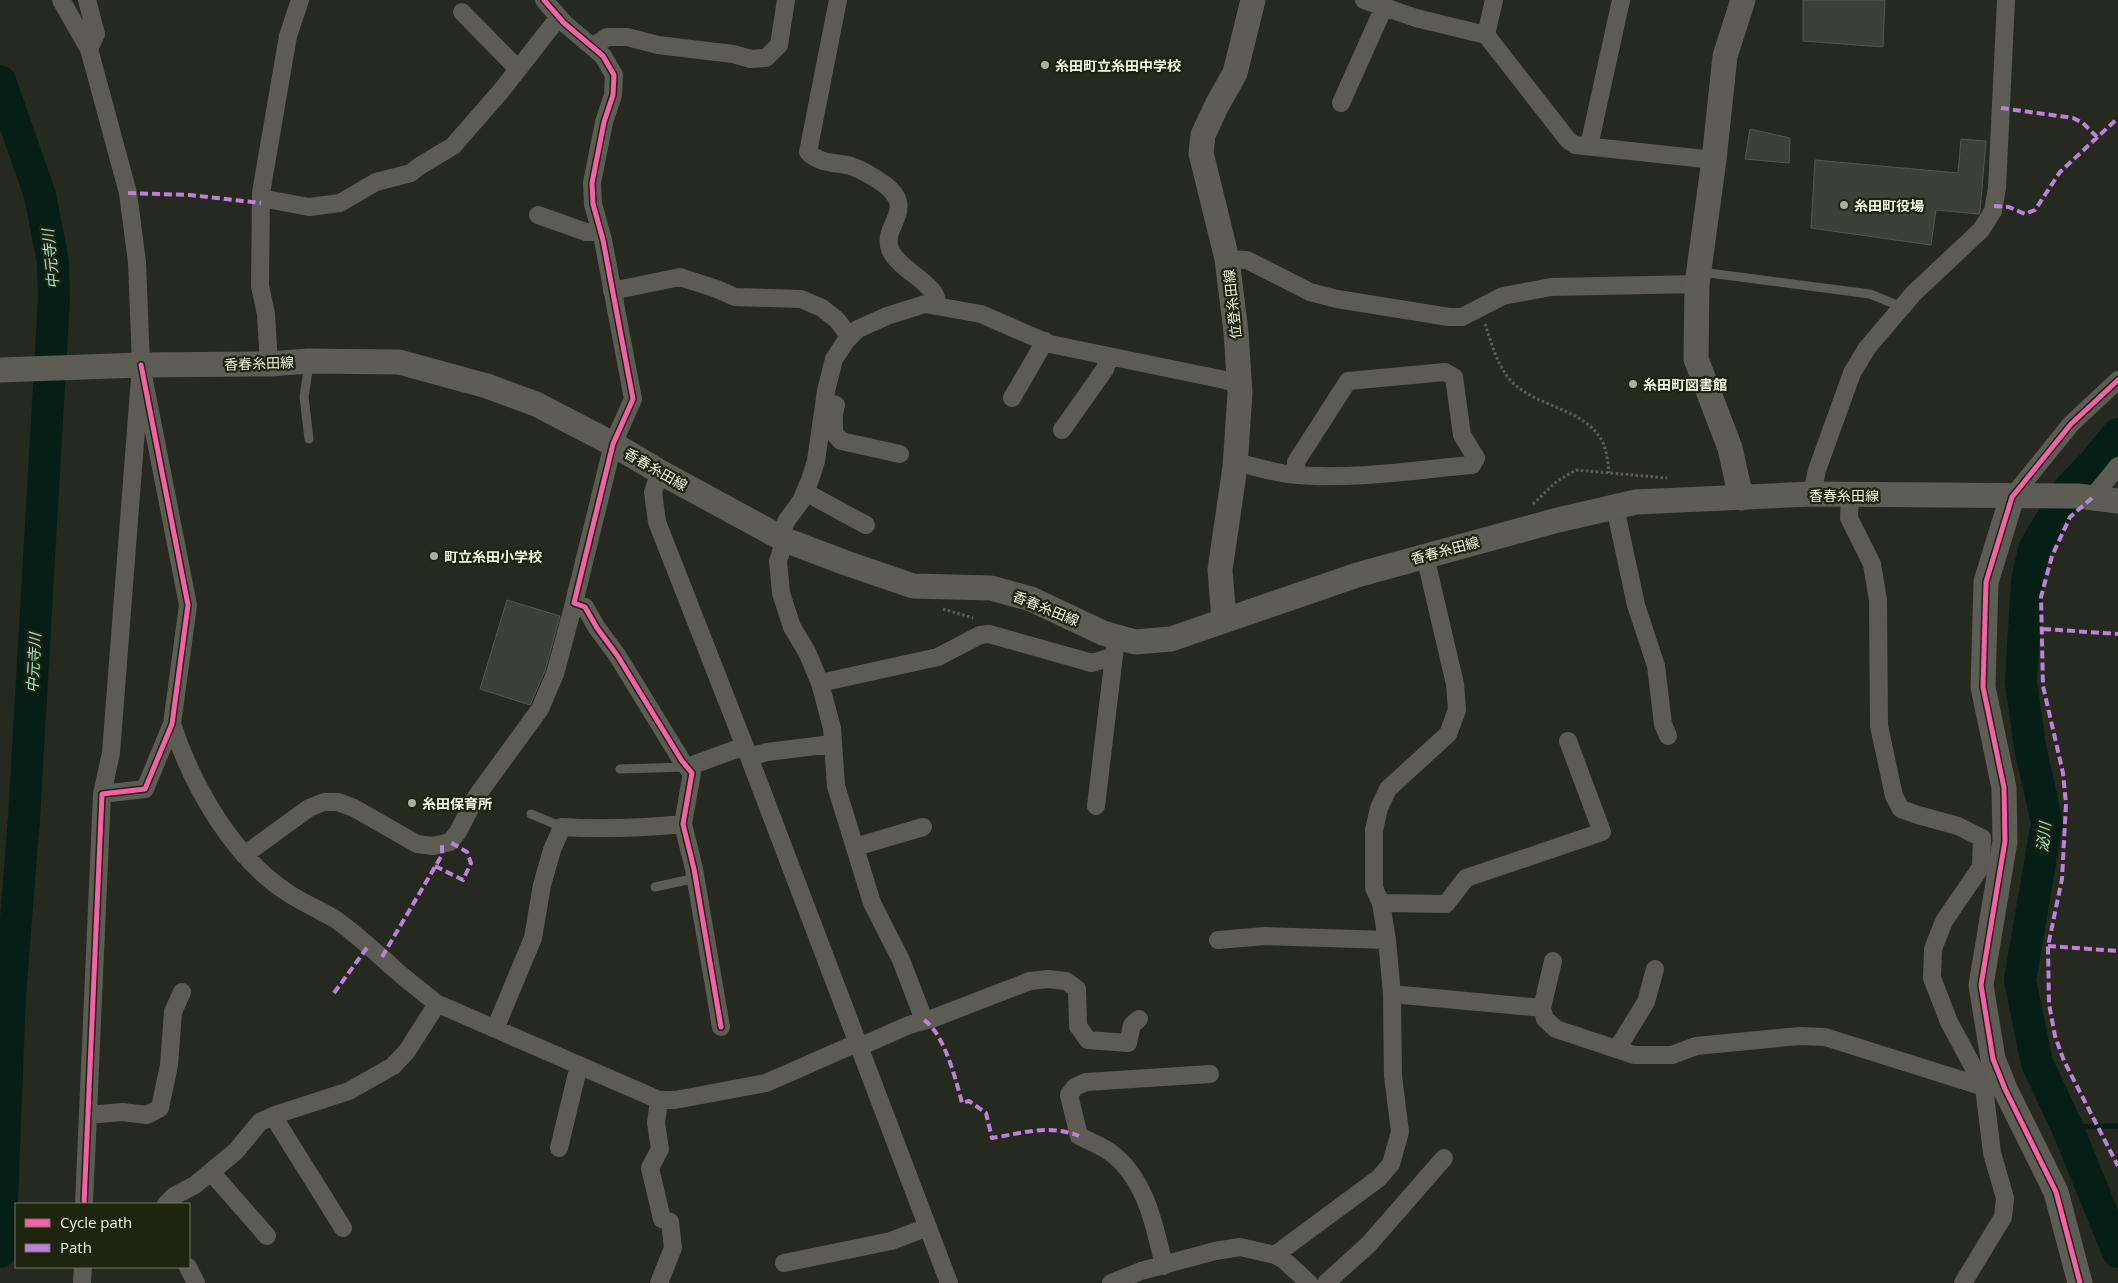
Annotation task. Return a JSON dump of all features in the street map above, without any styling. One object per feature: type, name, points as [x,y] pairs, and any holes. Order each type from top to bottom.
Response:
[{"type":"main road","name":"位登糸田線","points":[[1224,620],[1220,570],[1236,462],[1240,386],[1236,332],[1227,259],[1201,153],[1203,135],[1235,73],[1252,0]]},
{"type":"main road","points":[[1742,498],[1730,448],[1696,359],[1698,278],[1714,160],[1725,56],[1743,0]]},
{"type":"main road","name":"香春糸田線","points":[[0,370],[269,364],[309,361],[399,362],[416,366],[487,386],[536,404],[613,444],[660,472],[782,538],[913,586],[991,588],[1031,599],[1103,633],[1115,646],[1171,639],[1356,575],[1558,520],[1636,502],[1812,494],[2085,497],[2118,501]]},
{"type":"main road","points":[[2012,497],[1986,582],[1983,687],[2004,788],[1993,842],[1981,985],[1993,1059],[1995,1088],[2056,1192],[2080,1283]]},
{"type":"street","points":[[61,0],[89,49],[128,194],[138,262],[130,366],[111,753],[102,794],[84,1203]]},
{"type":"street","points":[[88,0],[96,34],[89,49]]},
{"type":"street","points":[[269,364],[266,314],[260,286],[261,198],[288,36],[300,0]]},
{"type":"street","points":[[244,855],[309,808],[324,802],[338,802],[354,808],[417,844],[432,846],[450,842],[458,832],[476,797],[540,709],[555,674],[613,444],[633,399],[593,204],[592,183],[604,122],[613,95],[614,75],[603,56],[594,46],[559,17],[544,0]]},
{"type":"street","points":[[594,46],[607,37],[627,37],[658,45],[733,54],[751,59],[766,58],[779,45],[786,0]]},
{"type":"street","points":[[838,0],[808,152],[814,159],[851,166],[873,176],[898,199],[899,212],[889,234],[889,249],[935,295],[938,306]]},
{"type":"street","points":[[1364,0],[1416,18],[1486,35],[1568,140],[1575,145],[1714,160]]},
{"type":"street","points":[[1486,35],[1494,0]]},
{"type":"street","points":[[1590,146],[1621,0]]},
{"type":"street","points":[[1812,494],[1817,470],[1852,373],[1867,348],[1914,293],[1981,230],[1993,211],[1997,188],[2006,0]]},
{"type":"street","points":[[1341,102],[1384,7]]},
{"type":"street","points":[[462,12],[518,69]]},
{"type":"street","points":[[261,198],[309,207],[340,203],[376,182],[411,173],[453,146],[559,17]]},
{"type":"street","points":[[538,215],[586,232],[600,232]]},
{"type":"street","points":[[1227,259],[1247,260],[1310,292],[1337,299],[1449,317],[1462,317],[1503,296],[1551,287],[1698,278]]},
{"type":"street","points":[[612,291],[680,277],[735,297],[801,298],[822,308],[837,320],[850,337]]},
{"type":"street","points":[[924,1020],[901,960],[872,904],[836,786],[832,728],[820,683],[807,652],[792,627],[781,593],[778,560],[782,538],[787,520],[801,501],[816,461],[824,402],[834,359],[858,329],[887,316],[925,304],[981,314],[1050,344],[1225,380],[1240,386]]},
{"type":"street","points":[[1012,398],[1044,341]]},
{"type":"street","points":[[1062,430],[1105,369],[1109,356]]},
{"type":"street","points":[[102,794],[145,789],[172,724],[188,605],[130,366]]},
{"type":"street","points":[[1236,462],[1286,474],[1334,476],[1472,465],[1476,458],[1462,435],[1454,378],[1445,372],[1348,381],[1296,462],[1296,474]]},
{"type":"street","points":[[2012,497],[2071,424],[2118,380]]},
{"type":"street","points":[[824,402],[836,405],[834,432],[841,441],[900,454]]},
{"type":"street","points":[[2085,497],[2118,466]]},
{"type":"street","points":[[660,472],[653,492],[657,522],[747,752],[949,1283]]},
{"type":"street","points":[[805,492],[866,525]]},
{"type":"street","points":[[1850,494],[1849,518],[1872,564],[1878,600],[1878,726],[1894,796],[1901,809],[1918,816],[1958,826],[1993,842],[1981,867],[1944,921],[1933,948],[1932,978],[1949,1022],[1995,1088],[1992,1154],[2005,1198],[2003,1217],[1963,1283]]},
{"type":"street","points":[[1615,507],[1636,605],[1656,666],[1663,724],[1668,736]]},
{"type":"street","points":[[1275,1255],[1379,1178],[1391,1164],[1400,1132],[1393,1076],[1392,994],[1387,940],[1381,903],[1374,888],[1374,830],[1379,808],[1388,789],[1448,734],[1456,710],[1455,684],[1424,556]]},
{"type":"street","points":[[574,603],[584,607],[692,773],[683,824],[696,878],[721,1027]]},
{"type":"street","points":[[820,683],[938,657],[980,635],[989,634],[1092,663],[1115,646]]},
{"type":"street","points":[[1096,806],[1115,646]]},
{"type":"street","points":[[172,724],[193,779],[213,813],[244,855],[287,893],[335,919],[374,948],[390,965],[437,1004],[659,1100],[675,1100],[766,1083],[858,1044],[1030,981],[1048,979],[1066,981],[1077,989],[1078,1026],[1088,1040],[1128,1043],[1132,1025],[1139,1019]]},
{"type":"street","points":[[1381,903],[1446,904],[1466,878],[1602,832],[1568,741]]},
{"type":"street","points":[[687,767],[747,752],[767,752],[832,744]]},
{"type":"street","points":[[495,1029],[533,938],[545,876],[552,850],[562,827],[600,830],[683,824]]},
{"type":"street","points":[[855,847],[923,827]]},
{"type":"street","points":[[1218,940],[1265,936],[1387,940]]},
{"type":"street","points":[[1553,961],[1542,1008],[1545,1019],[1556,1029],[1634,1055],[1672,1055],[1696,1046],[1798,1036],[1825,1038],[1995,1088]]},
{"type":"street","points":[[1617,1049],[1646,1002],[1656,969]]},
{"type":"street","points":[[88,1115],[122,1112],[146,1115],[160,1108],[169,1065],[173,1012],[182,992]]},
{"type":"street","points":[[1392,994],[1542,1008]]},
{"type":"street","points":[[167,1203],[174,1196],[195,1185],[236,1151],[260,1122],[349,1091],[393,1066],[408,1051],[437,1004]]},
{"type":"street","points":[[559,1148],[579,1065]]},
{"type":"street","points":[[1164,1266],[1140,1187],[1126,1167],[1110,1152],[1079,1136],[1070,1095],[1075,1087],[1086,1082],[1210,1074]]},
{"type":"street","points":[[659,1100],[656,1123],[660,1149],[650,1168],[662,1219],[670,1222],[672,1248],[659,1283]]},
{"type":"street","points":[[273,1116],[343,1228]]},
{"type":"street","points":[[1326,1283],[1369,1244],[1444,1158]]},
{"type":"street","points":[[211,1172],[267,1236]]},
{"type":"street","points":[[784,1264],[891,1240],[928,1227]]},
{"type":"street","points":[[1111,1283],[1142,1271],[1215,1251],[1240,1247],[1275,1255],[1284,1260],[1308,1283]]},
{"type":"street","points":[[82,1268],[82,1283]]},
{"type":"street","points":[[188,1268],[196,1283]]},
{"type":"lane","points":[[1698,278],[1870,294],[1902,307]]},
{"type":"lane","points":[[309,361],[304,397],[309,440]]},
{"type":"lane","points":[[620,769],[687,767]]},
{"type":"lane","points":[[530,814],[562,827]]},
{"type":"lane","points":[[655,887],[696,878]]},
{"type":"path","points":[[1480,309],[1498,362],[1512,382],[1530,397],[1569,414],[1587,425],[1602,440],[1609,473]]},
{"type":"building","points":[[1803,0],[1885,0],[1883,47],[1803,41]]},
{"type":"building","points":[[1750,129],[1790,138],[1789,163],[1745,159]]},
{"type":"building","points":[[1961,139],[1986,141],[1980,211],[1979,214],[1936,210],[1931,245],[1811,228],[1815,160],[1958,173]]},
{"type":"building","points":[[507,600],[560,616],[545,671],[530,705],[480,689]]},
{"type":"waterway","name":"中元寺川","points":[[0,81],[40,195],[53,262],[54,299],[24,818],[10,994],[0,1252]]},
{"type":"waterway","name":"泌川","points":[[2118,434],[2071,487],[2034,549],[2027,581],[2021,682],[2030,747],[2047,822],[2020,980],[2037,1063],[2067,1127],[2118,1252]]},
{"type":"waterway","points":[[2067,1127],[2118,1126]]},
{"type":"marked path","points":[[2001,108],[2073,118],[2083,123],[2097,137]]},
{"type":"marked path","points":[[1994,206],[2009,207],[2025,214],[2035,210],[2060,172],[2118,118]]},
{"type":"marked path","points":[[128,193],[190,195],[261,203]]},
{"type":"marked path","points":[[2092,498],[2070,517],[2052,556],[2041,597],[2043,686],[2063,773],[2066,804],[2062,879],[2048,946],[2049,1004],[2055,1036],[2064,1061],[2118,1166]]},
{"type":"marked path","points":[[2043,629],[2118,634]]},
{"type":"marked path","points":[[435,866],[463,880],[471,863],[467,852],[450,842]]},
{"type":"marked path","points":[[382,957],[442,855],[442,844]]},
{"type":"marked path","points":[[334,993],[369,945]]},
{"type":"marked path","points":[[2048,946],[2118,951]]},
{"type":"marked path","points":[[924,1020],[938,1035],[953,1070],[962,1103],[969,1101],[986,1113],[992,1138],[1046,1130],[1068,1132],[1079,1136]]},
{"type":"cycle path","points":[[544,0],[564,23],[603,56],[614,75],[613,95],[604,122],[592,183],[593,204],[603,240],[633,399],[613,444],[574,603],[585,607],[682,761],[692,773],[683,824],[694,869],[721,1027]]},
{"type":"cycle path","points":[[84,1203],[102,794],[145,789],[172,724],[188,605],[141,365]]},
{"type":"cycle path","points":[[2080,1283],[2056,1192],[2005,1089],[1993,1059],[1981,985],[2005,841],[2004,788],[1983,687],[1986,582],[2012,497],[2071,424],[2118,380]]},
{"type":"place","name":"糸田町立糸田中学校","points":[[1045,65]]},
{"type":"place","name":"糸田町役場","points":[[1844,205]]},
{"type":"place","name":"糸田町図書館","points":[[1633,384]]},
{"type":"place","name":"町立糸田小学校","points":[[434,556]]},
{"type":"place","name":"糸田保育所","points":[[412,803]]}]
